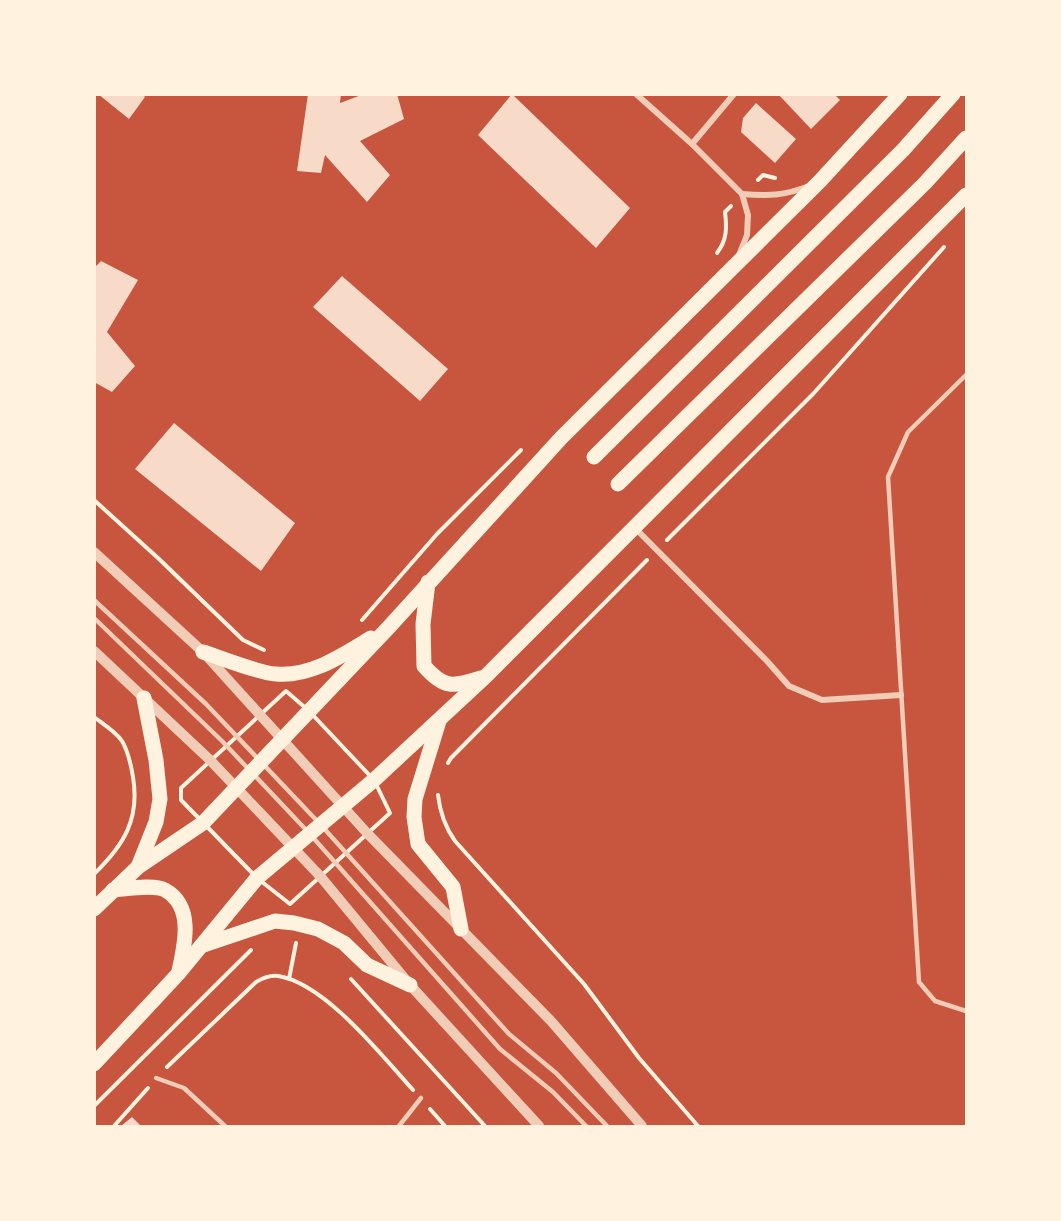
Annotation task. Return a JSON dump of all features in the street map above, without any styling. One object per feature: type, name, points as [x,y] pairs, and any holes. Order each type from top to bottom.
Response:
[{"type":"main road","points":[[94,909],[138,867],[203,823],[389,627],[561,438],[820,181],[900,94]]},
{"type":"main road","points":[[594,457],[903,150],[953,94]]},
{"type":"main road","points":[[618,484],[925,183],[966,138]]},
{"type":"main road","points":[[94,1064],[178,974],[257,878],[374,780],[486,676],[966,195]]},
{"type":"main road","points":[[428,582],[423,624],[424,666],[436,680],[458,686],[486,676]]},
{"type":"main road","points":[[203,652],[274,675],[297,673],[334,660],[389,627]]},
{"type":"main road","points":[[138,867],[156,822],[160,799],[156,760],[144,698]]},
{"type":"main road","points":[[439,720],[415,799],[414,817],[418,844],[453,887],[461,929]]},
{"type":"main road","points":[[113,890],[144,887],[164,889],[182,906],[186,929],[178,974]]},
{"type":"main road","points":[[201,946],[275,921],[294,923],[318,929],[344,943],[367,965],[410,985]]},
{"type":"street","points":[[636,94],[692,144],[742,194],[748,215],[747,235],[734,267]]},
{"type":"street","points":[[692,144],[734,94]]},
{"type":"street","points":[[742,194],[772,196],[791,193],[820,181]]},
{"type":"street","points":[[635,527],[789,686],[822,700],[901,695]]},
{"type":"street","points":[[94,552],[203,652],[342,806],[551,1021],[642,1126]]},
{"type":"street","points":[[94,651],[211,761],[320,876],[410,985],[539,1126]]},
{"type":"lane","points":[[966,375],[908,432],[888,477],[919,982],[935,1001],[966,1011]]},
{"type":"lane","points":[[94,600],[206,704],[255,767],[315,829],[500,1048],[553,1092],[586,1126]]},
{"type":"lane","points":[[94,618],[255,767],[508,1034],[556,1072],[607,1126]]},
{"type":"lane","points":[[156,1078],[184,1088],[225,1126]]},
{"type":"lane","points":[[399,1126],[420,1098]]},
{"type":"path","points":[[710,260],[725,240],[727,226],[725,212],[764,175],[779,180]]},
{"type":"path","points":[[694,514],[813,394],[950,241]]},
{"type":"path","points":[[353,626],[361,620],[437,534],[528,443]]},
{"type":"path","points":[[94,500],[243,640],[266,651]]},
{"type":"path","points":[[446,767],[451,758],[615,592]]},
{"type":"path","points":[[94,717],[121,740],[131,766],[136,796],[130,827],[113,855],[94,874]]},
{"type":"path","points":[[440,786],[438,796],[440,810],[446,828],[455,841],[584,984],[639,1058],[698,1126]]},
{"type":"path","points":[[289,980],[297,937]]},
{"type":"path","points":[[94,1106],[250,951],[258,948]]},
{"type":"path","points":[[344,971],[485,1126]]},
{"type":"path","points":[[114,1126],[156,1078],[256,982],[266,976],[278,976],[305,986],[347,1018],[445,1126]]},
{"type":"building","points":[[98,94],[142,94],[145,97],[129,119]]},
{"type":"building","points":[[308,94],[341,94],[340,103],[364,94],[397,94],[404,119],[360,141],[390,175],[367,202],[325,155],[321,173],[297,171]]},
{"type":"building","points":[[512,94],[630,208],[596,248],[478,135]]},
{"type":"building","points":[[778,94],[834,94],[840,100],[811,129]]},
{"type":"building","points":[[756,103],[796,139],[775,163],[741,132],[743,118]]},
{"type":"building","points":[[101,261],[138,280],[107,332],[135,366],[112,392],[94,382],[94,268]]},
{"type":"building","points":[[342,276],[448,369],[420,401],[313,307]]},
{"type":"building","points":[[174,423],[295,523],[261,571],[135,469]]},
{"type":"building","points":[[132,1117],[141,1126],[121,1126]]}]
